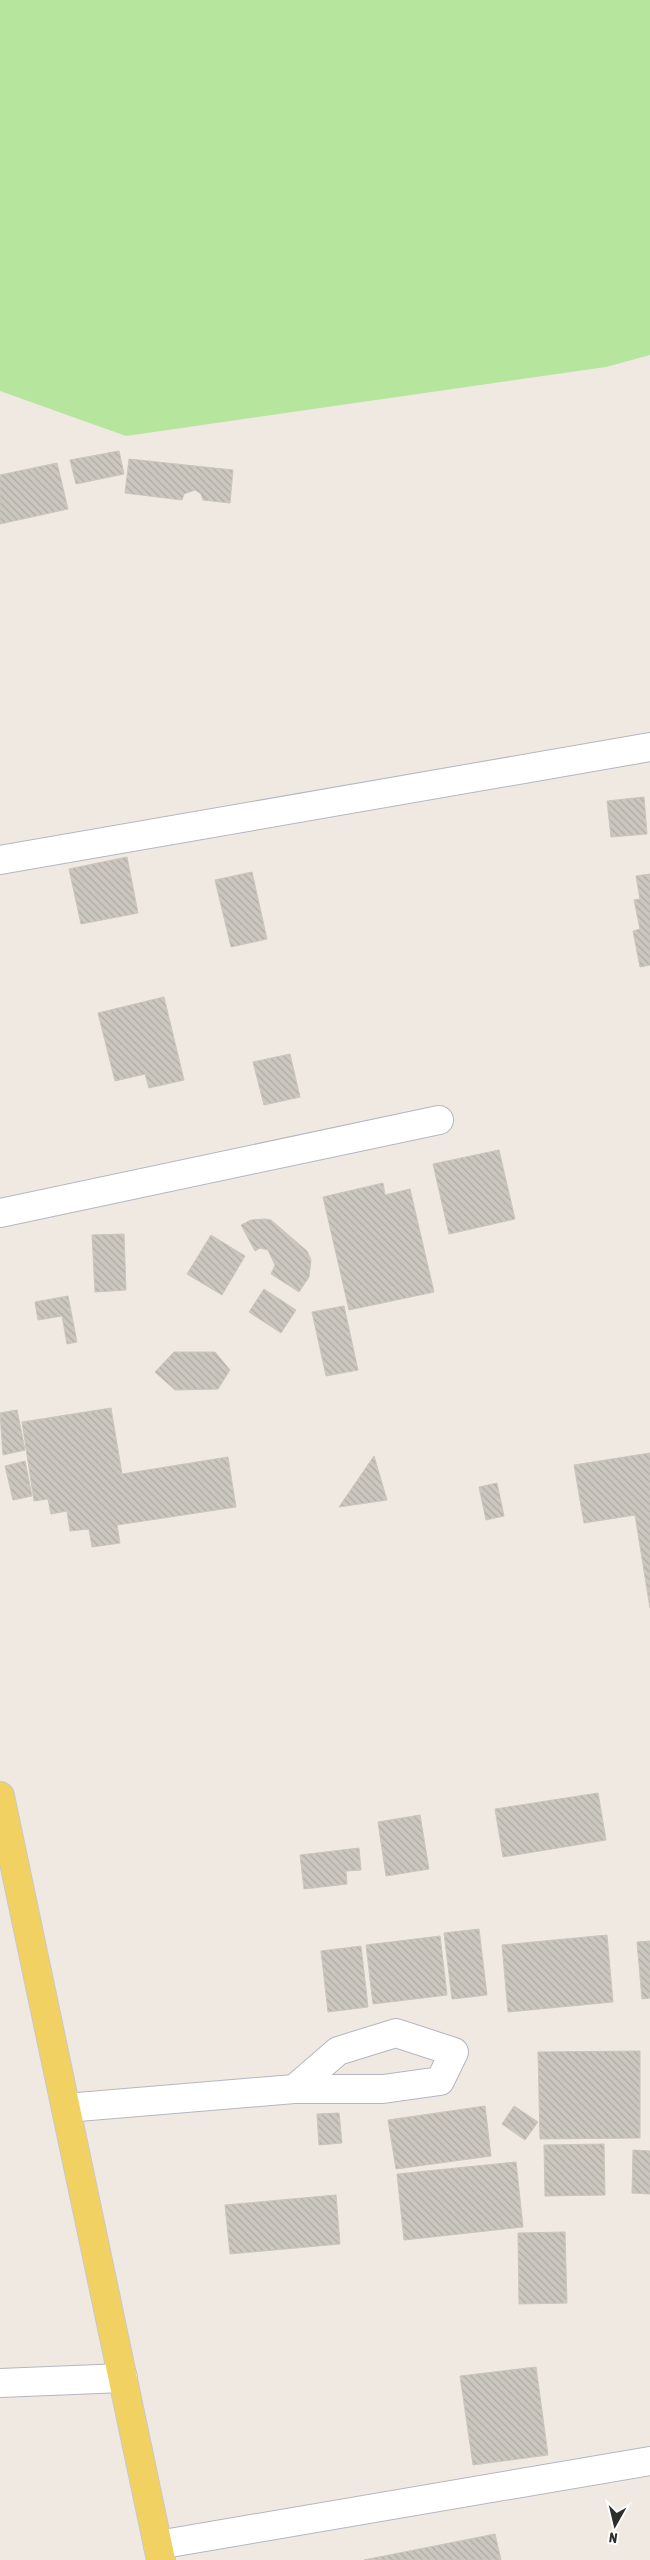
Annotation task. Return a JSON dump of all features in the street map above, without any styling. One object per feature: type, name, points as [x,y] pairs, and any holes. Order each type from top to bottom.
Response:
[{"type":"main road","points":[[0,1796],[159,2553]]},
{"type":"street","points":[[0,860],[650,747]]},
{"type":"street","points":[[0,1213],[439,1120]]},
{"type":"street","points":[[66,2108],[294,2089],[383,2089],[440,2081],[454,2052],[396,2033],[338,2051],[294,2089]]},
{"type":"street","points":[[0,2383],[123,2378]]},
{"type":"street","points":[[159,2553],[650,2461]]},
{"type":"green space","points":[[0,0],[650,0],[650,355],[606,367],[126,436],[0,391]]},
{"type":"building","points":[[119,451],[124,474],[76,484],[70,460]]},
{"type":"building","points":[[129,459],[233,470],[230,503],[203,500],[201,494],[195,490],[184,494],[182,500],[125,493]]},
{"type":"building","points":[[57,463],[68,509],[0,524],[0,475]]},
{"type":"building","points":[[644,797],[647,834],[611,837],[607,801]]},
{"type":"building","points":[[127,857],[138,913],[81,924],[69,869]]},
{"type":"building","points":[[252,872],[267,939],[231,947],[215,880]]},
{"type":"building","points":[[650,874],[650,965],[640,967],[633,931],[640,929],[634,900],[640,899],[636,876]]},
{"type":"building","points":[[164,997],[184,1080],[149,1088],[145,1074],[115,1081],[98,1013]]},
{"type":"building","points":[[290,1054],[300,1097],[264,1105],[253,1062]]},
{"type":"building","points":[[499,1150],[515,1219],[449,1234],[433,1164]]},
{"type":"building","points":[[383,1183],[385,1195],[410,1189],[434,1292],[349,1310],[323,1197]]},
{"type":"building","points":[[251,1220],[271,1220],[307,1251],[311,1260],[309,1277],[299,1292],[271,1274],[275,1265],[268,1250],[260,1248],[255,1251],[241,1225]]},
{"type":"building","points":[[124,1234],[126,1290],[95,1292],[92,1235]]},
{"type":"building","points":[[211,1235],[245,1256],[222,1295],[187,1274]]},
{"type":"building","points":[[264,1289],[296,1310],[281,1333],[249,1312]]},
{"type":"building","points":[[68,1296],[77,1342],[67,1344],[62,1316],[38,1320],[35,1302]]},
{"type":"building","points":[[344,1306],[358,1370],[326,1376],[312,1312]]},
{"type":"building","points":[[174,1352],[215,1352],[230,1370],[218,1389],[175,1390],[155,1372]]},
{"type":"building","points":[[111,1408],[122,1474],[228,1457],[236,1507],[117,1525],[120,1543],[92,1547],[89,1529],[70,1531],[67,1511],[51,1514],[48,1499],[34,1501],[22,1422]]},
{"type":"building","points":[[17,1410],[25,1450],[3,1455],[0,1413]]},
{"type":"building","points":[[650,1453],[650,1608],[635,1515],[584,1523],[574,1465]]},
{"type":"building","points":[[374,1456],[387,1500],[339,1507]]},
{"type":"building","points":[[25,1461],[32,1496],[13,1500],[5,1466]]},
{"type":"building","points":[[497,1483],[504,1516],[486,1520],[479,1487]]},
{"type":"building","points":[[598,1793],[606,1840],[503,1857],[495,1809]]},
{"type":"building","points":[[420,1815],[429,1869],[386,1876],[378,1822]]},
{"type":"building","points":[[359,1848],[361,1870],[346,1871],[347,1884],[304,1889],[300,1855]]},
{"type":"building","points":[[479,1929],[487,1995],[452,1999],[444,1933]]},
{"type":"building","points":[[607,1935],[613,2002],[508,2012],[502,1945]]},
{"type":"building","points":[[440,1936],[447,1995],[373,2004],[366,1945]]},
{"type":"building","points":[[650,1941],[650,1998],[642,1999],[637,1942]]},
{"type":"building","points":[[361,1946],[368,2007],[328,2012],[321,1951]]},
{"type":"building","points":[[640,2051],[640,2138],[540,2139],[538,2052]]},
{"type":"building","points":[[485,2106],[491,2156],[396,2169],[388,2120]]},
{"type":"building","points":[[514,2106],[538,2122],[525,2140],[502,2124]]},
{"type":"building","points":[[339,2113],[342,2143],[319,2145],[317,2114]]},
{"type":"building","points":[[604,2144],[605,2195],[545,2196],[544,2145]]},
{"type":"building","points":[[633,2150],[650,2151],[650,2194],[632,2193]]},
{"type":"building","points":[[516,2162],[523,2227],[404,2240],[397,2174]]},
{"type":"building","points":[[336,2195],[340,2244],[230,2254],[225,2205]]},
{"type":"building","points":[[565,2232],[567,2303],[519,2304],[518,2233]]},
{"type":"building","points":[[536,2367],[548,2455],[473,2465],[460,2376]]},
{"type":"building","points":[[495,2534],[501,2560],[364,2560]]}]
